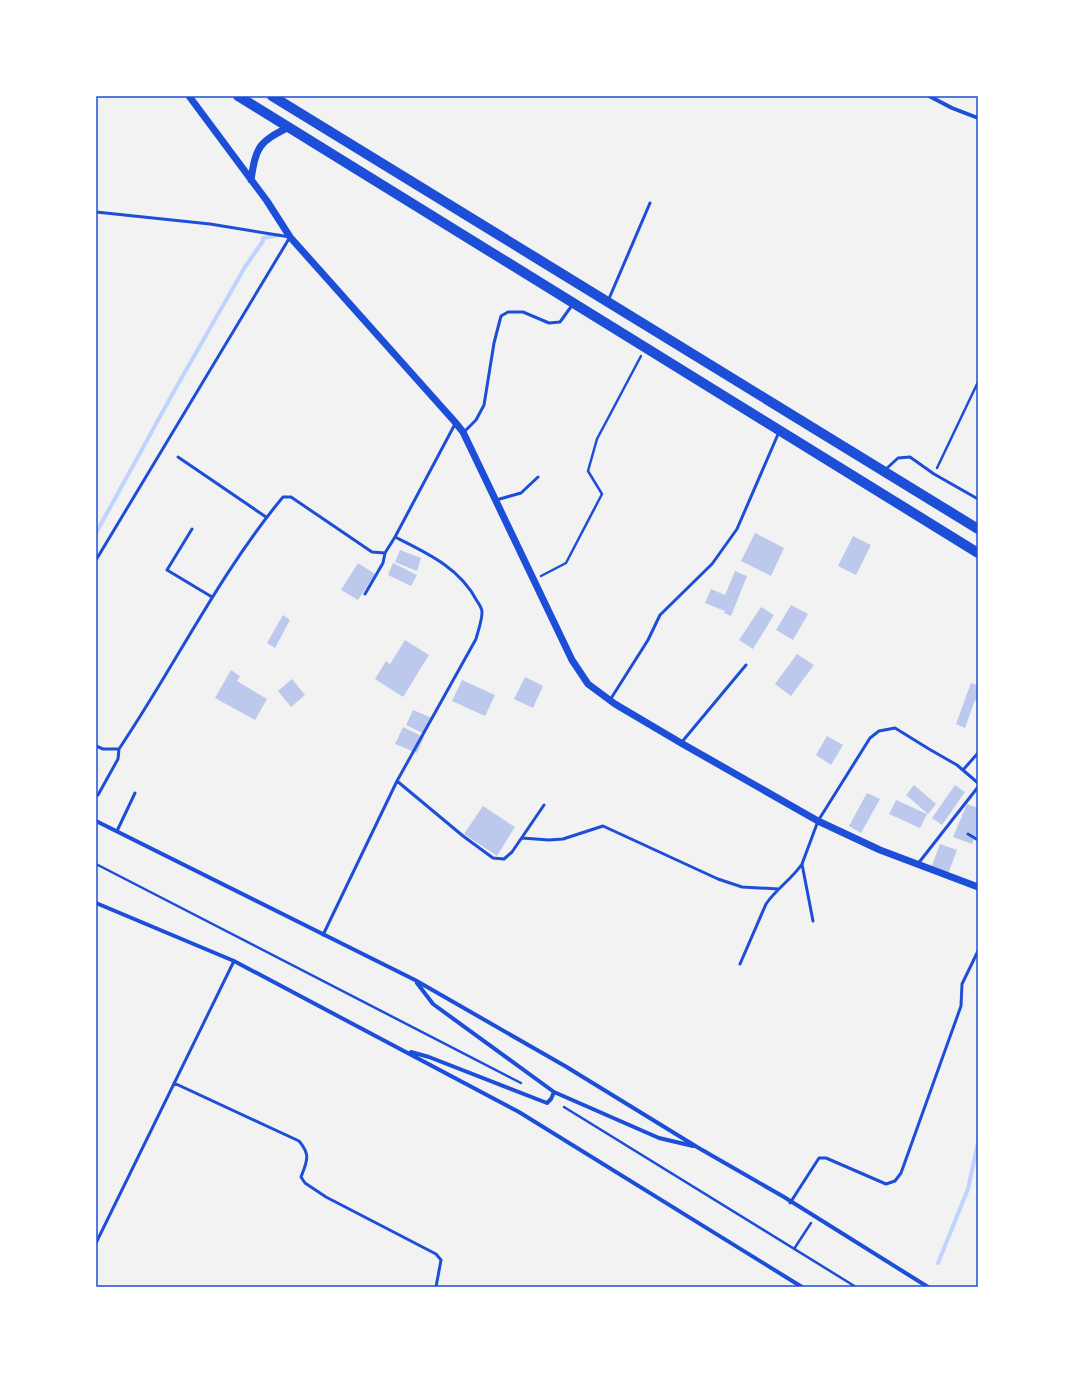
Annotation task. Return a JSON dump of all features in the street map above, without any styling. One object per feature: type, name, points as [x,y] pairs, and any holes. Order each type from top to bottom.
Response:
[{"type":"main road","points":[[238,96],[978,553]]},
{"type":"main road","points":[[272,96],[978,529]]},
{"type":"street","points":[[189,96],[251,180],[290,237],[463,432],[572,660],[588,684],[610,700],[680,743],[818,821],[880,850],[978,887]]},
{"type":"street","points":[[929,96],[952,108],[978,118]]},
{"type":"street","points":[[251,180],[254,158],[262,143],[289,128]]},
{"type":"street","points":[[96,821],[415,980],[565,1066],[697,1147],[784,1197],[790,1203],[928,1287]]},
{"type":"street","points":[[96,903],[234,961],[519,1112],[802,1287]]},
{"type":"street","points":[[415,980],[433,1004],[554,1092],[659,1138],[697,1147]]},
{"type":"street","points":[[402,1050],[429,1057],[547,1103],[551,1099],[554,1092]]},
{"type":"lane","points":[[607,302],[650,204]]},
{"type":"lane","points":[[96,212],[210,224],[290,237],[96,560]]},
{"type":"lane","points":[[463,432],[476,420],[484,405],[494,343],[501,316],[508,312],[523,312],[549,323],[560,322],[574,303]]},
{"type":"lane","points":[[365,594],[383,563],[385,553],[395,537],[455,422]]},
{"type":"lane","points":[[610,700],[648,640],[660,615],[712,564],[737,529],[780,430]]},
{"type":"lane","points":[[178,457],[266,517]]},
{"type":"lane","points":[[883,471],[898,458],[910,457],[934,474],[978,499]]},
{"type":"lane","points":[[496,500],[521,493],[538,477]]},
{"type":"lane","points":[[98,795],[118,759],[119,749],[212,597],[266,517],[282,497],[291,497],[372,552],[385,553]]},
{"type":"lane","points":[[192,529],[167,570],[212,597]]},
{"type":"lane","points":[[323,935],[397,782],[476,639],[482,611],[474,594],[448,566],[435,557],[395,537]]},
{"type":"lane","points":[[680,743],[746,664]]},
{"type":"lane","points":[[740,964],[766,904],[771,896],[802,864],[818,821],[870,738],[879,731],[895,728],[957,764],[978,783]]},
{"type":"lane","points":[[96,746],[119,749]]},
{"type":"lane","points":[[963,770],[978,753]]},
{"type":"lane","points":[[397,782],[463,836],[493,858],[504,859],[512,852],[544,805]]},
{"type":"lane","points":[[917,865],[978,788]]},
{"type":"lane","points":[[117,831],[135,793]]},
{"type":"lane","points":[[522,838],[549,840],[563,839],[604,826],[718,879],[742,887],[779,888]]},
{"type":"lane","points":[[968,834],[978,840]]},
{"type":"lane","points":[[802,864],[813,921]]},
{"type":"lane","points":[[790,1203],[819,1158],[826,1158],[886,1184],[895,1181],[901,1173],[961,1006],[962,984],[978,951]]},
{"type":"lane","points":[[96,1242],[234,961]]},
{"type":"lane","points":[[174,1083],[299,1141],[306,1149],[307,1160],[301,1177],[306,1183],[326,1197],[436,1254],[441,1260],[436,1287]]},
{"type":"path","points":[[534,580],[566,563],[602,494],[588,471],[597,439],[646,348]]},
{"type":"path","points":[[934,474],[978,382]]},
{"type":"path","points":[[794,1249],[814,1217]]},
{"type":"building","points":[[755,533],[784,548],[771,576],[741,561]]},
{"type":"building","points":[[853,536],[871,545],[856,575],[838,566]]},
{"type":"building","points":[[400,550],[421,558],[417,571],[395,562]]},
{"type":"building","points":[[358,563],[375,574],[358,600],[341,590]]},
{"type":"building","points":[[393,563],[417,575],[411,586],[388,575]]},
{"type":"building","points":[[735,571],[747,576],[731,616],[724,613],[725,611],[705,603],[711,589],[725,595]]},
{"type":"building","points":[[791,605],[808,614],[793,640],[776,630]]},
{"type":"building","points":[[761,607],[774,615],[753,649],[739,640]]},
{"type":"building","points":[[283,615],[290,620],[275,648],[267,643]]},
{"type":"building","points":[[405,640],[429,655],[403,697],[375,679],[386,661],[390,664]]},
{"type":"building","points":[[797,654],[814,665],[791,696],[775,684]]},
{"type":"building","points":[[231,670],[240,676],[237,681],[267,699],[255,720],[215,698]]},
{"type":"building","points":[[525,677],[543,686],[533,708],[514,699]]},
{"type":"building","points":[[292,679],[305,695],[291,707],[278,691]]},
{"type":"building","points":[[462,680],[495,695],[485,716],[452,701]]},
{"type":"building","points":[[971,683],[978,685],[978,701],[975,700],[965,728],[956,724]]},
{"type":"building","points":[[413,710],[432,718],[425,734],[406,725]]},
{"type":"building","points":[[403,727],[424,737],[417,753],[395,744]]},
{"type":"building","points":[[827,736],[843,745],[831,765],[816,755]]},
{"type":"building","points":[[914,785],[936,804],[928,814],[906,795]]},
{"type":"building","points":[[955,785],[965,792],[942,825],[932,818]]},
{"type":"building","points":[[867,793],[880,799],[861,833],[849,826]]},
{"type":"building","points":[[896,800],[927,814],[920,828],[889,814]]},
{"type":"building","points":[[967,804],[978,808],[978,831],[972,844],[953,837]]},
{"type":"building","points":[[483,806],[515,827],[497,856],[464,834]]},
{"type":"building","points":[[940,844],[957,850],[947,877],[930,871]]},
{"type":"waterway","points":[[96,533],[173,393],[245,267],[263,241],[263,238],[279,235]]},
{"type":"waterway","points":[[938,1263],[968,1189],[978,1142]]}]
